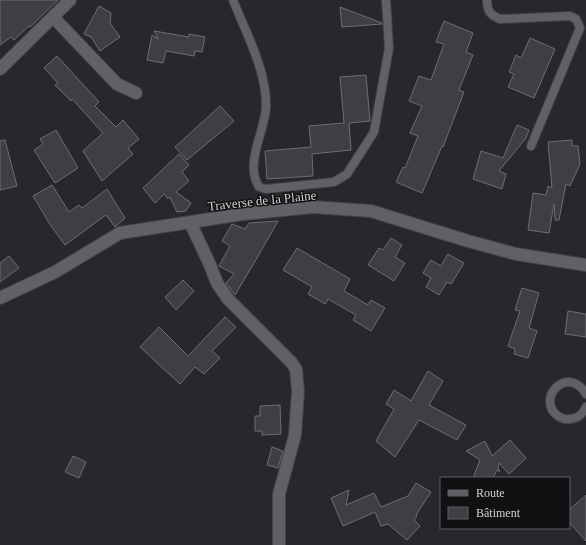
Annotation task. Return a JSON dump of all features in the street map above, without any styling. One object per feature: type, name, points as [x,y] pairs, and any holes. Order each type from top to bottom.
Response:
[{"type":"street","points":[[0,68],[70,0]]},
{"type":"street","points":[[53,17],[117,84],[136,93]]},
{"type":"street","name":"Traverse de la Plaine","points":[[0,298],[55,272],[120,233],[242,214],[313,207],[371,211],[468,241],[510,252],[586,265]]},
{"type":"street","points":[[190,222],[217,283],[228,299],[291,362],[296,369],[298,392],[295,435],[280,494],[279,545]]},
{"type":"lane","points":[[232,0],[259,66],[266,90],[266,109],[254,161],[256,182],[259,187],[266,189],[334,182],[340,179],[347,174],[374,132],[389,48],[386,0]]},
{"type":"lane","points":[[487,0],[487,9],[492,16],[500,19],[570,16],[576,18],[580,28],[531,146]]},
{"type":"lane","points":[[586,394],[582,388],[576,384],[569,382],[562,383],[551,393],[550,400],[551,407],[555,414],[568,420],[581,415],[586,407]]},
{"type":"building","points":[[0,0],[58,0],[14,40],[11,37],[0,45]]},
{"type":"building","points":[[99,6],[111,13],[110,23],[120,37],[100,51],[91,37],[84,34]]},
{"type":"building","points":[[340,7],[382,23],[382,24],[342,27]]},
{"type":"building","points":[[444,21],[473,33],[466,52],[473,55],[459,90],[464,92],[443,147],[442,146],[422,193],[396,182],[403,167],[405,168],[418,136],[410,133],[422,106],[409,101],[419,76],[431,80],[444,44],[436,42]]},
{"type":"building","points":[[154,31],[189,37],[189,34],[205,37],[202,52],[195,51],[194,56],[166,51],[163,63],[147,60],[152,35],[158,39]]},
{"type":"building","points":[[530,38],[555,49],[534,98],[508,87],[514,74],[509,72],[516,55],[521,58]]},
{"type":"building","points":[[57,56],[99,102],[95,106],[116,127],[123,120],[139,139],[128,148],[133,154],[102,181],[83,151],[103,133],[72,99],[71,101],[55,85],[58,83],[44,68]]},
{"type":"building","points":[[366,75],[370,121],[349,123],[351,150],[312,154],[313,176],[267,179],[265,151],[311,147],[309,126],[344,123],[340,77]]},
{"type":"building","points":[[220,106],[234,121],[187,160],[175,147]]},
{"type":"building","points":[[517,125],[529,130],[526,138],[499,171],[506,174],[502,189],[473,179],[481,151],[503,158]]},
{"type":"building","points":[[56,130],[78,168],[55,183],[34,150],[43,144],[40,139]]},
{"type":"building","points":[[5,140],[17,186],[0,190],[0,141]]},
{"type":"building","points":[[572,140],[572,146],[578,146],[580,164],[570,186],[566,184],[559,220],[555,220],[554,204],[549,233],[528,230],[533,193],[546,195],[548,186],[552,188],[548,142]]},
{"type":"building","points":[[179,154],[189,165],[182,172],[189,181],[176,192],[191,203],[186,211],[177,212],[170,197],[168,199],[164,194],[155,203],[143,188]]},
{"type":"building","points":[[52,185],[69,212],[79,205],[82,208],[107,189],[125,218],[115,227],[106,215],[65,245],[51,226],[33,196]]},
{"type":"building","points":[[278,221],[235,295],[226,283],[234,274],[219,266],[230,246],[222,241],[232,224],[245,229],[249,223]]},
{"type":"building","points":[[391,238],[402,245],[395,257],[405,263],[394,281],[368,265],[379,248],[383,250]]},
{"type":"building","points":[[297,248],[350,279],[344,291],[368,305],[371,300],[385,308],[371,331],[353,320],[356,315],[328,299],[325,304],[308,294],[312,287],[283,270]]},
{"type":"building","points":[[448,254],[464,263],[451,284],[447,282],[439,295],[426,287],[431,278],[423,273],[431,260],[441,266]]},
{"type":"building","points":[[9,256],[19,268],[0,282],[0,263]]},
{"type":"building","points":[[183,280],[194,291],[176,310],[165,297]]},
{"type":"building","points":[[522,288],[539,293],[529,328],[537,331],[528,358],[514,354],[515,349],[508,346],[520,311],[515,310]]},
{"type":"building","points":[[568,311],[586,314],[586,337],[565,334]]},
{"type":"building","points":[[225,317],[236,327],[212,351],[220,358],[204,374],[195,367],[180,384],[140,347],[159,327],[188,356]]},
{"type":"building","points":[[428,371],[443,381],[429,405],[466,425],[457,440],[419,420],[395,457],[376,441],[394,409],[386,404],[394,390],[411,401]]},
{"type":"building","points":[[280,405],[281,434],[262,435],[262,431],[255,431],[255,416],[260,416],[260,406]]},
{"type":"building","points":[[510,440],[526,458],[509,474],[499,463],[498,468],[500,472],[497,470],[494,477],[473,477],[480,460],[466,451],[485,441],[492,456]]},
{"type":"building","points":[[272,447],[283,451],[278,468],[267,465]]},
{"type":"building","points":[[73,456],[86,462],[79,478],[65,472]]},
{"type":"building","points":[[416,483],[431,492],[414,520],[420,526],[407,540],[388,524],[381,526],[375,512],[343,526],[331,498],[349,490],[346,505],[374,493],[381,507],[408,496]]},
{"type":"building","points":[[586,495],[586,541],[570,523],[570,509]]}]
